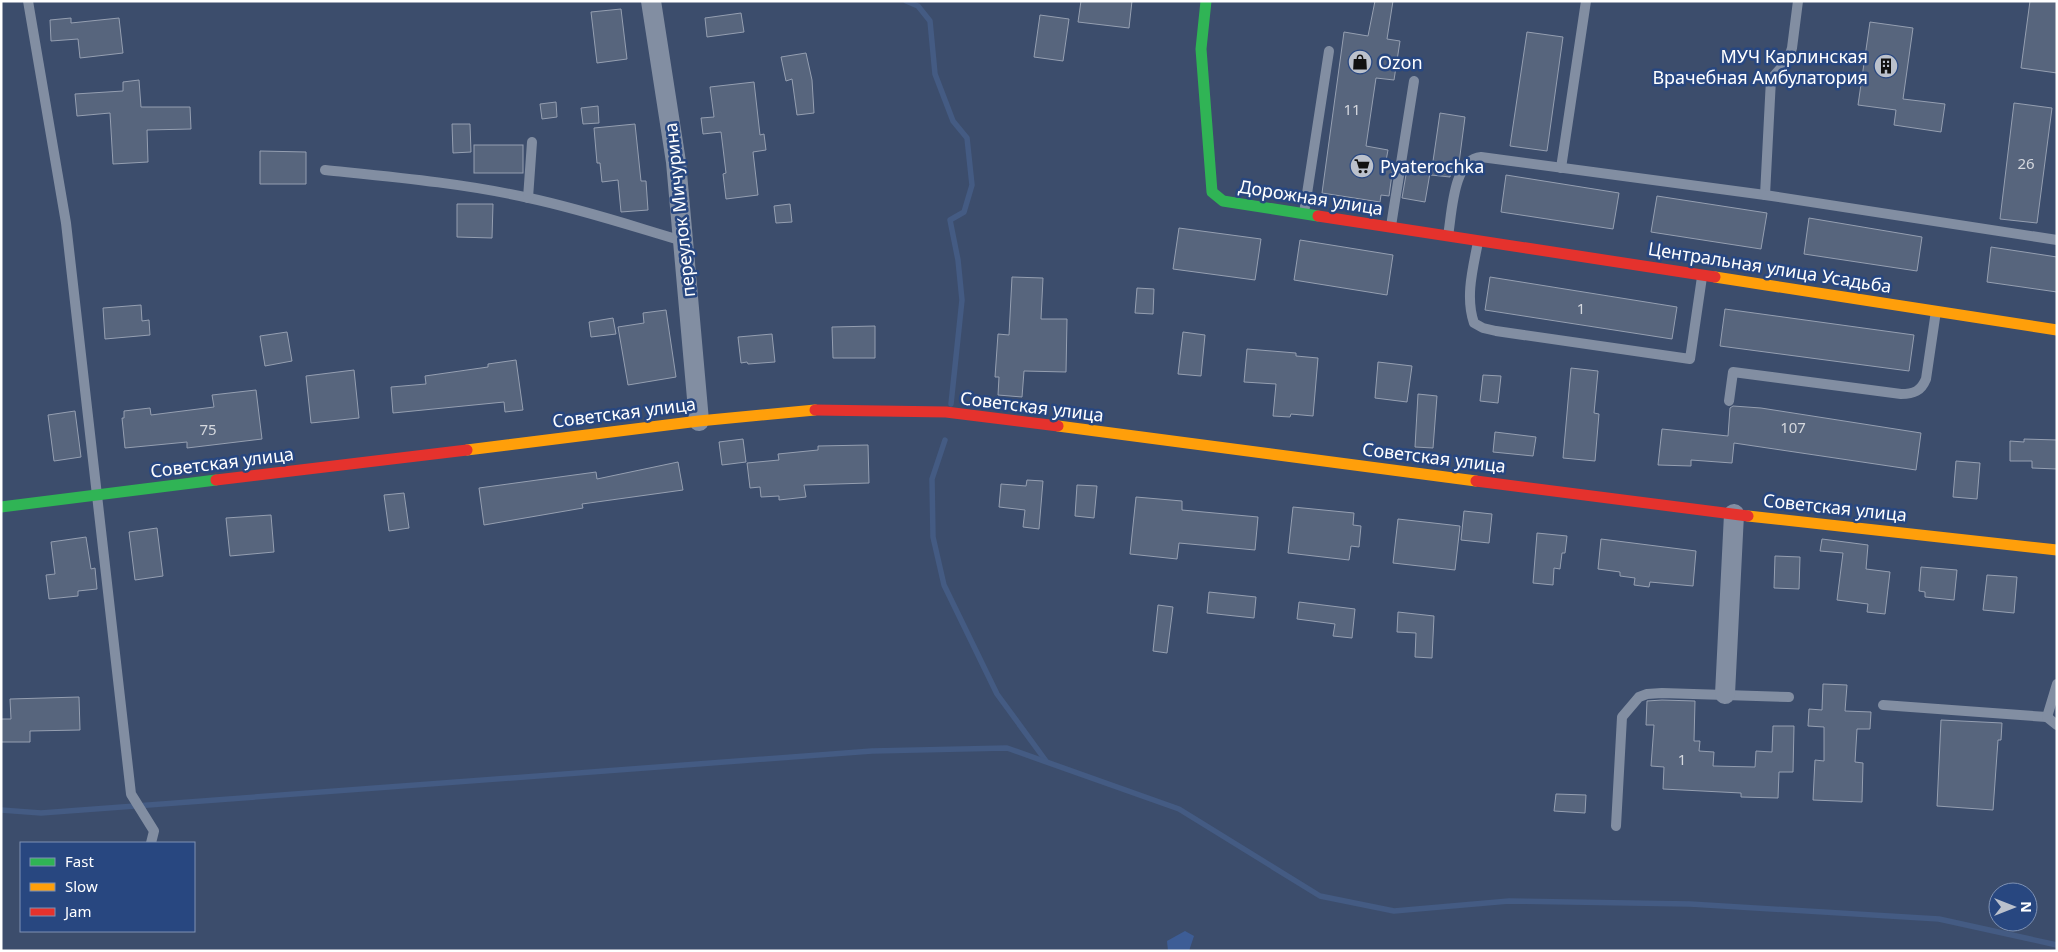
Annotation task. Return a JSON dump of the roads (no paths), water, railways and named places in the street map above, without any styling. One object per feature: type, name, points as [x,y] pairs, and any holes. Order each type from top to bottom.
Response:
[{"type":"street","name":"переулок Мичурина","points":[[652,1],[676,162],[699,421]]},
{"type":"street","name":"Дорожная улица","points":[[1206,1],[1201,49],[1212,192],[1223,201],[1478,241]]},
{"type":"street","name":"Центральная улица Усадьба","points":[[1478,241],[1703,274],[2057,330]]},
{"type":"street","name":"Советская улица","points":[[1,507],[699,421],[812,410],[946,412],[1734,514],[2057,550]]},
{"type":"street","points":[[1725,694],[1734,514]]},
{"type":"lane","points":[[28,1],[66,223],[95,496],[131,794],[154,831],[151,842]]},
{"type":"lane","points":[[1561,168],[1586,1]]},
{"type":"lane","points":[[1765,195],[1771,79],[1788,60],[1792,48],[1798,1]]},
{"type":"lane","points":[[1304,213],[1329,51]]},
{"type":"lane","points":[[1391,227],[1414,81]]},
{"type":"lane","points":[[528,198],[532,142]]},
{"type":"lane","points":[[1448,236],[1457,182],[1466,163],[1473,158],[1765,195],[2057,240]]},
{"type":"lane","points":[[325,170],[438,182],[528,198],[576,209],[683,241]]},
{"type":"lane","points":[[1478,241],[1471,276],[1470,311],[1474,324],[1496,331],[1690,359],[1703,274]]},
{"type":"lane","points":[[1729,401],[1733,372],[1913,394],[1922,388],[1926,379],[1936,310]]},
{"type":"lane","points":[[2047,716],[2057,684]]},
{"type":"lane","points":[[1616,826],[1622,717],[1639,697],[1647,694],[1725,694],[1790,697]]},
{"type":"lane","points":[[1883,705],[2047,716],[2057,725]]},
{"type":"waterway","points":[[906,1],[918,6],[930,21],[935,74],[953,121],[967,138],[972,185],[964,212],[950,220],[958,260],[962,300],[951,404]]},
{"type":"waterway","points":[[945,440],[932,479],[933,537],[944,585],[997,694],[1046,761]]},
{"type":"waterway","points":[[1,810],[41,813],[872,751],[1007,748],[1179,809],[1320,896],[1394,911],[1509,901],[1690,904],[1939,919],[2057,945]]},
{"type":"place","name":"Ozon","points":[[1360,62]]},
{"type":"place","name":"МУЧ Карлинская Врачебная Амбулатория","points":[[1886,66]]},
{"type":"place","name":"Pyaterochka","points":[[1362,166]]}]
